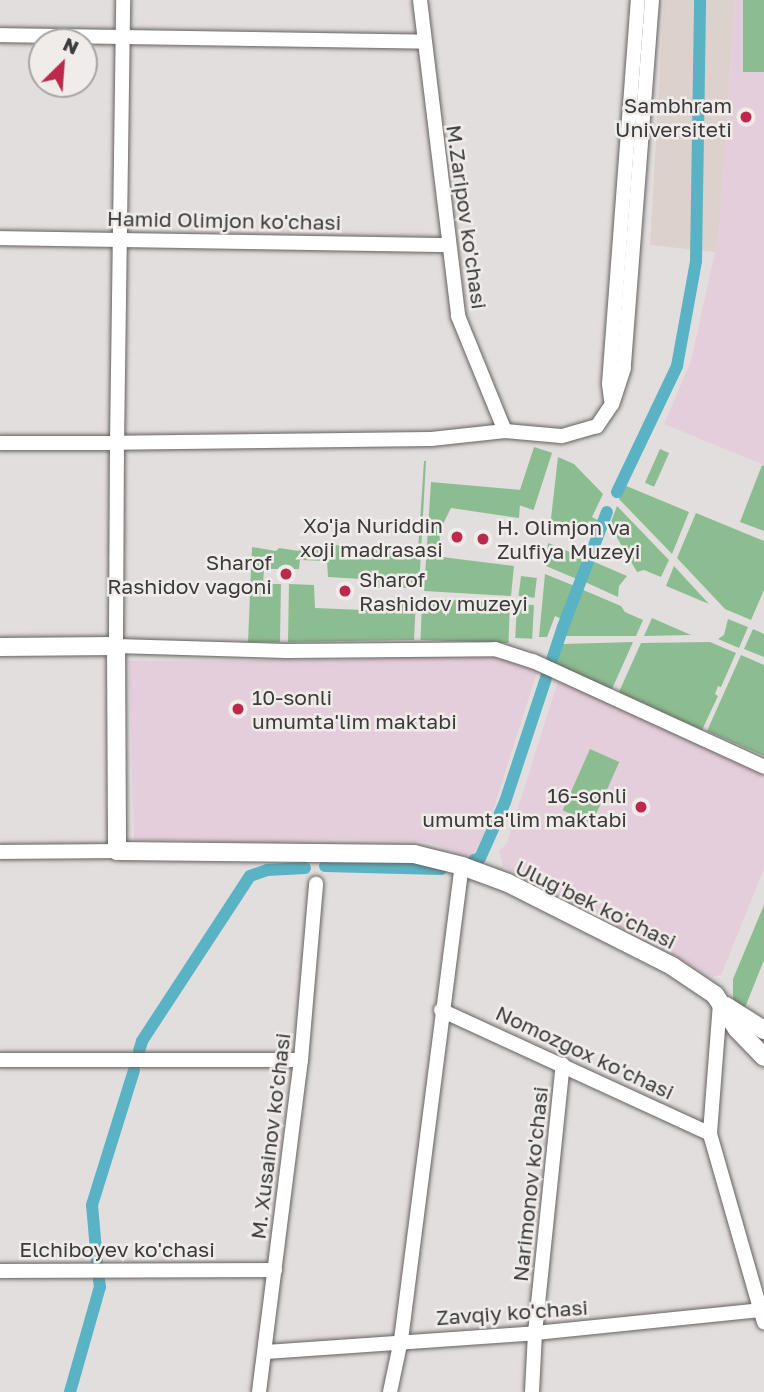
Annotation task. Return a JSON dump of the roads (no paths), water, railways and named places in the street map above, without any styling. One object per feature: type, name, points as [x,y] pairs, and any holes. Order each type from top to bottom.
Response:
[{"type":"main road","points":[[0,647],[116,646],[117,851]]},
{"type":"main road","name":"Ulug'bek ko'chasi","points":[[117,851],[415,854],[461,866],[508,883],[672,966],[715,995],[720,1003]]},
{"type":"main road","points":[[720,1003],[764,1030]]},
{"type":"main road","points":[[720,1003],[737,1028],[764,1057]]},
{"type":"street","points":[[123,0],[118,238],[116,646],[283,651],[495,649],[533,661],[764,767]]},
{"type":"street","name":"M.Zaripov ko'chasi","points":[[419,0],[458,316],[505,431]]},
{"type":"street","points":[[612,404],[609,384],[638,0]]},
{"type":"street","points":[[0,443],[430,439],[505,431],[561,436],[597,426],[612,404],[624,368],[652,0]]},
{"type":"street","points":[[0,35],[424,42]]},
{"type":"street","name":"Hamid Olimjon ko'chasi","points":[[0,238],[448,245]]},
{"type":"street","points":[[0,852],[117,851]]},
{"type":"street","points":[[390,1392],[401,1340],[461,866]]},
{"type":"street","name":"M. Xusainov ko'chasi","points":[[259,1392],[301,1060],[316,884]]},
{"type":"street","points":[[720,1003],[710,1134],[762,1316]]},
{"type":"street","name":"Nomozgox ko'chasi","points":[[441,1010],[564,1064],[710,1134]]},
{"type":"street","points":[[0,1060],[301,1060]]},
{"type":"street","name":"Narimonov ko'chasi","points":[[532,1392],[535,1333],[564,1064]]},
{"type":"street","name":"Elchiboyev ko'chasi","points":[[0,1271],[275,1270]]},
{"type":"street","name":"Zavqiy ko'chasi","points":[[266,1352],[401,1340],[762,1316]]},
{"type":"waterway","points":[[617,492],[677,366],[696,261],[700,0]]},
{"type":"waterway","points":[[474,860],[480,858],[505,802],[563,627],[607,512]]},
{"type":"waterway","points":[[325,866],[441,869]]},
{"type":"waterway","points":[[139,1051],[142,1041],[250,876],[267,870],[305,868]]},
{"type":"waterway","points":[[97,1261],[92,1205],[134,1070]]},
{"type":"waterway","points":[[70,1392],[100,1287],[99,1280]]},
{"type":"place","name":"Sambhram Universiteti","points":[[746,117]]},
{"type":"place","name":"Xo'ja Nuriddin xoji madrasasi","points":[[457,537]]},
{"type":"place","name":"H. Olimjon va Zulfiya Muzeyi","points":[[483,539]]},
{"type":"place","name":"Sharof Rashidov vagoni","points":[[286,574]]},
{"type":"place","name":"Sharof Rashidov muzeyi","points":[[345,591]]},
{"type":"place","name":"10-sonli umumta'lim maktabi","points":[[238,709]]},
{"type":"place","name":"16-sonli umumta'lim maktabi","points":[[641,807]]}]
